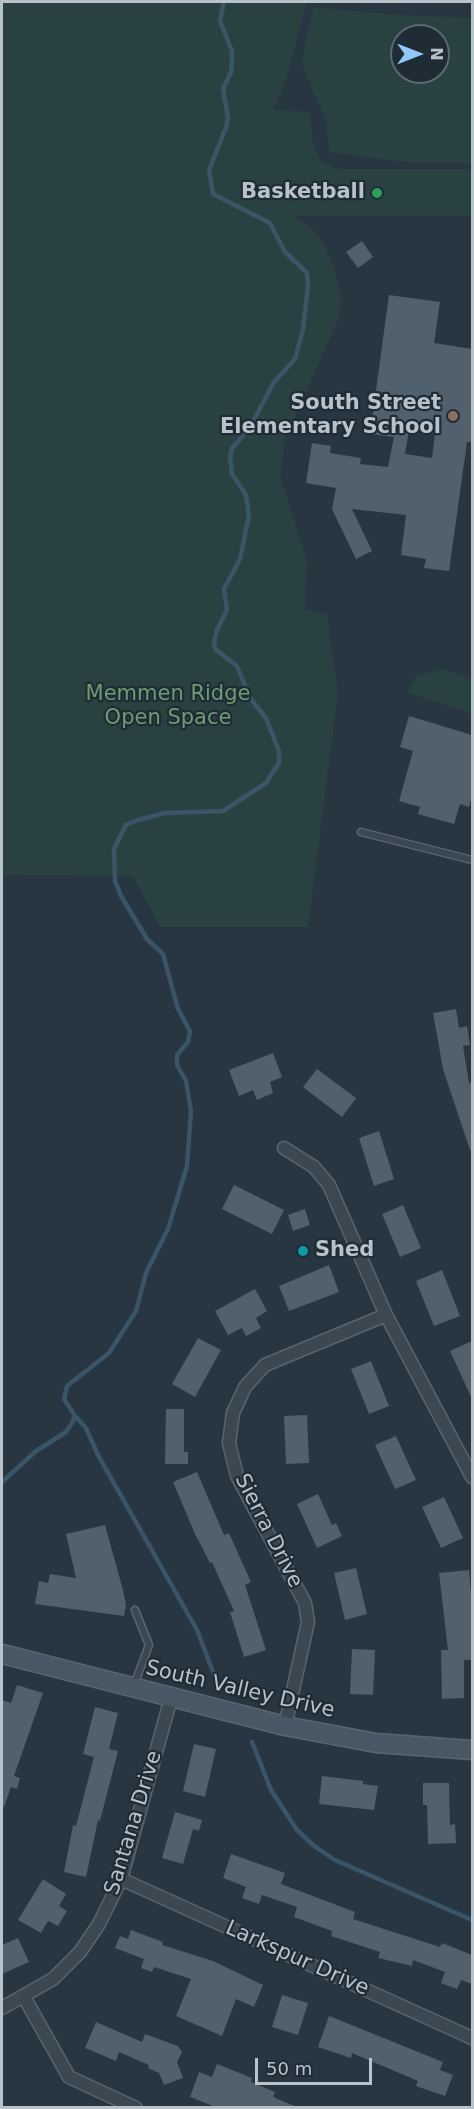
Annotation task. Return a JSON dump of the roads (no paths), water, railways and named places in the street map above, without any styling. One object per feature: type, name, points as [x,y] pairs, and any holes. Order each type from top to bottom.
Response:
[{"type":"street","points":[[284,1148],[314,1167],[329,1185],[386,1315],[472,1477]]},
{"type":"street","name":"Sierra Drive","points":[[285,1726],[308,1622],[305,1603],[237,1476],[229,1443],[233,1413],[245,1387],[265,1365],[386,1315]]},
{"type":"street","name":"South Valley Drive","points":[[2,1654],[285,1726],[376,1743],[472,1750]]},
{"type":"street","name":"Santana Drive","points":[[2,2008],[53,1979],[80,1952],[99,1924],[120,1880],[171,1698]]},
{"type":"street","name":"Larkspur Drive","points":[[120,1880],[472,2038]]},
{"type":"street","points":[[24,1996],[69,2077],[136,2108]]},
{"type":"lane","points":[[361,832],[472,860]]},
{"type":"lane","points":[[132,1688],[149,1645],[135,1610]]},
{"type":"waterway","points":[[2,1482],[36,1451],[66,1432],[72,1423],[75,1416],[64,1399],[67,1386],[109,1353],[136,1311],[146,1273],[168,1229],[187,1166],[191,1111],[186,1081],[177,1065],[177,1055],[188,1042],[190,1031],[178,1009],[163,954],[147,939],[121,896],[115,881],[114,849],[126,825],[138,820],[165,813],[223,811],[266,783],[279,763],[279,751],[266,718],[250,698],[237,666],[215,649],[214,642],[227,610],[224,589],[240,559],[249,515],[246,495],[232,474],[230,457],[232,448],[249,429],[274,382],[295,359],[303,329],[308,285],[307,273],[285,252],[270,223],[213,194],[209,170],[226,128],[228,118],[223,89],[231,72],[232,61],[232,51],[220,21],[224,2]]},
{"type":"waterway","points":[[75,1416],[86,1428],[98,1455],[197,1630],[215,1677]]},
{"type":"waterway","points":[[252,1742],[271,1790],[297,1830],[314,1846],[335,1860],[472,1920]]},
{"type":"place","name":"Basketball","points":[[377,193]]},
{"type":"place","name":"South Street Elementary School","points":[[453,416]]},
{"type":"place","name":"Shed","points":[[303,1251]]},
{"type":"park label","name":"Memmen Ridge Open Space","points":[[168,707]]}]
